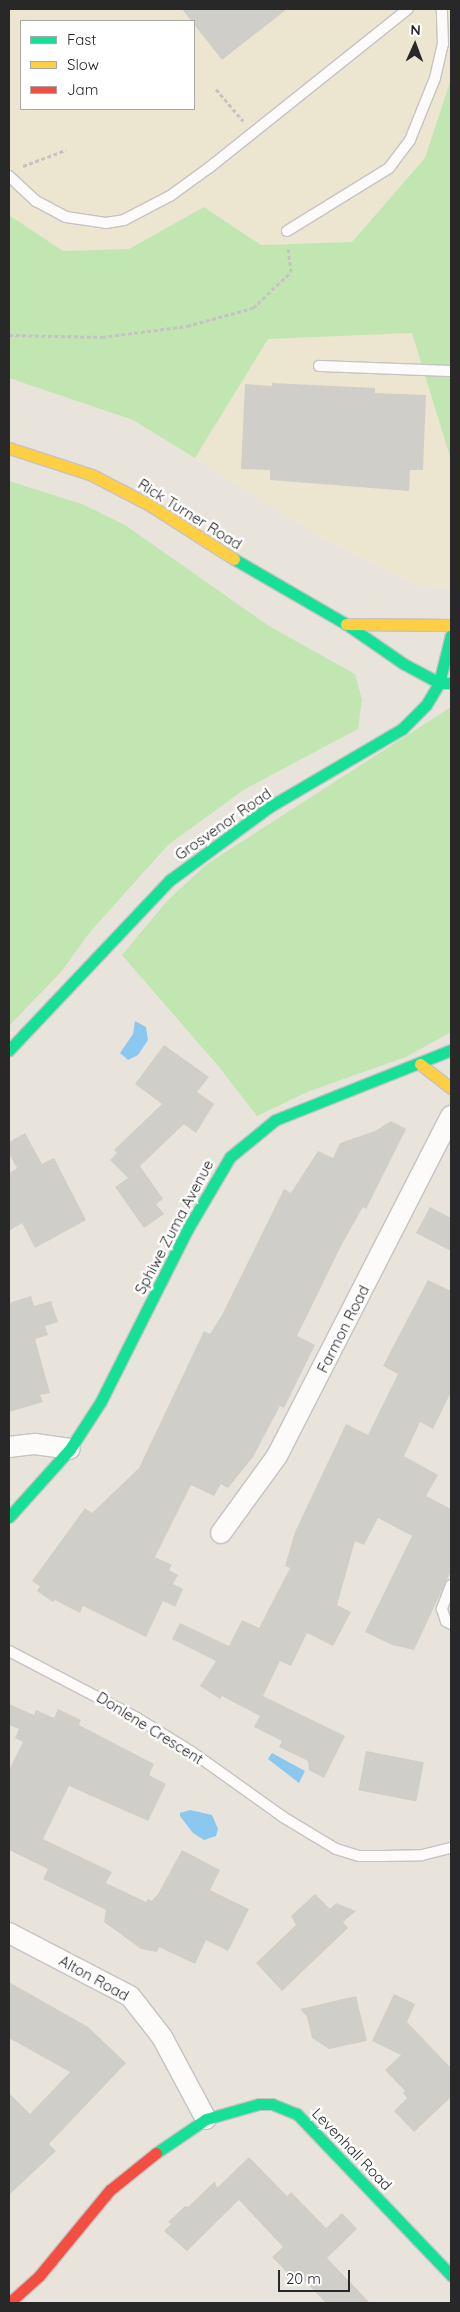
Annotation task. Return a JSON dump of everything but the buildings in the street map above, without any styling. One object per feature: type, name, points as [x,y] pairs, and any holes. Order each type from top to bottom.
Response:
[{"type":"street","name":"Rick Turner Road","points":[[9,448],[92,475],[148,504],[236,561],[346,624],[404,664],[439,683],[451,684]]},
{"type":"street","name":"Rick Turner Road","points":[[346,624],[451,624]]},
{"type":"street","name":"Grosvenor Road","points":[[9,1050],[89,969],[170,880],[269,807],[402,729],[426,705],[439,683],[451,635]]},
{"type":"street","name":"Sphiwe Zuma Avenue","points":[[9,1517],[70,1449],[101,1401],[187,1230],[230,1157],[275,1120],[420,1064],[451,1050]]},
{"type":"street","points":[[420,1064],[451,1088]]},
{"type":"street","name":"Farmon Road","points":[[221,1533],[277,1456],[451,1116]]},
{"type":"street","points":[[9,1447],[35,1444],[70,1449]]},
{"type":"street","name":"Alton Road","points":[[9,1933],[130,1996],[162,2037],[206,2119]]},
{"type":"street","name":"Levenhall Road","points":[[9,2303],[39,2276],[110,2190],[184,2131],[206,2119],[259,2104],[272,2104],[297,2114],[451,2275]]},
{"type":"lane","points":[[9,176],[36,201],[66,217],[106,223],[124,220],[170,196],[408,9]]},
{"type":"lane","points":[[286,231],[389,168],[410,140],[437,69],[443,44],[442,9]]},
{"type":"lane","points":[[318,366],[451,371]]},
{"type":"lane","points":[[451,1585],[442,1609],[446,1621],[451,1624]]},
{"type":"lane","name":"Donlene Crescent","points":[[9,1651],[137,1718],[192,1752],[283,1817],[336,1849],[359,1856],[422,1855],[451,1848]]},
{"type":"path","points":[[216,90],[253,132]]},
{"type":"path","points":[[17,169],[66,150]]},
{"type":"path","points":[[9,335],[102,337],[188,326],[253,308],[291,272],[286,231]]},
{"type":"shaded area","points":[[9,9],[451,9],[451,587],[419,586],[324,539],[133,420],[9,378]]},
{"type":"green space","points":[[451,79],[451,460],[412,333],[268,339],[195,458],[133,420],[9,378],[9,215],[63,251],[129,249],[204,207],[261,245],[352,242],[425,158]]},
{"type":"green space","points":[[9,481],[82,504],[125,525],[269,626],[355,674],[362,700],[358,729],[245,789],[168,845],[90,932],[61,972],[9,1026]]},
{"type":"green space","points":[[451,707],[451,1032],[406,1057],[307,1092],[257,1116],[219,1067],[122,955],[167,901],[207,864]]},
{"type":"water","points":[[135,1021],[146,1027],[148,1040],[138,1055],[128,1060],[120,1053],[133,1034]]},
{"type":"water","points":[[272,1753],[305,1771],[299,1783],[268,1759]]},
{"type":"water","points":[[190,1810],[212,1815],[218,1829],[216,1836],[204,1840],[193,1833],[180,1816],[180,1813]]},
{"type":"traffic: fast","points":[[234,559],[346,624],[404,664],[439,683],[451,683]]},
{"type":"traffic: fast","points":[[9,1050],[170,880],[269,807],[402,729],[426,705],[439,683],[451,635]]},
{"type":"traffic: fast","points":[[9,1517],[70,1449],[101,1401],[187,1230],[230,1157],[275,1120],[451,1050]]},
{"type":"traffic: fast","points":[[156,2153],[206,2119],[259,2104],[272,2104],[297,2114],[451,2275]]},
{"type":"traffic: slow","points":[[9,448],[92,475],[148,504],[234,559]]},
{"type":"traffic: slow","points":[[346,624],[451,625]]},
{"type":"traffic: slow","points":[[420,1064],[451,1088]]},
{"type":"traffic: jam","points":[[9,2303],[39,2276],[110,2190],[156,2153]]}]
